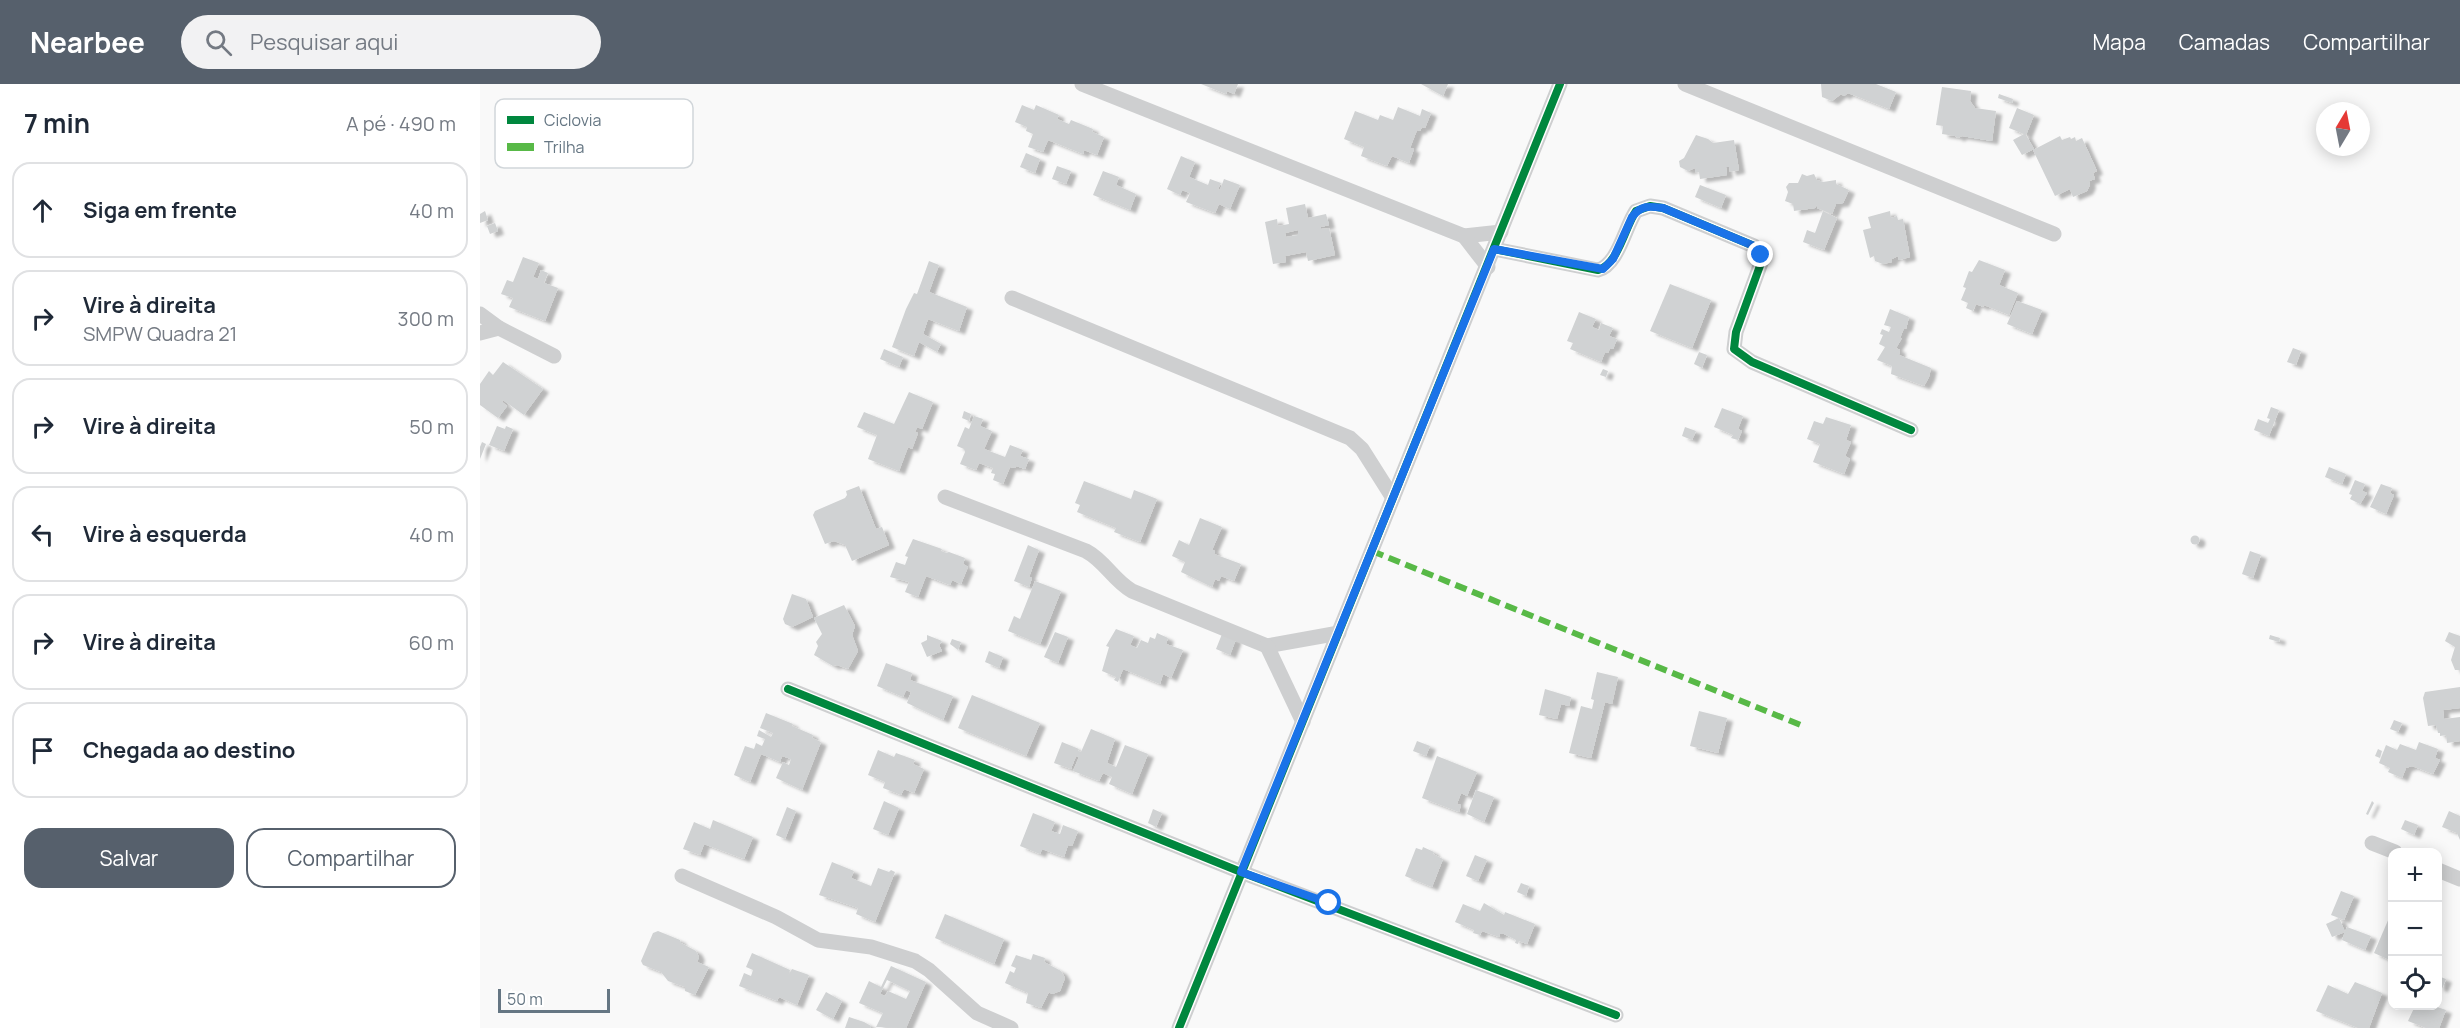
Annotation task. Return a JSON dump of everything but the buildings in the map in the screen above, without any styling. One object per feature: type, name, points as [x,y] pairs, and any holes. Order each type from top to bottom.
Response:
[{"type":"street","points":[[1082,84],[1464,236],[1501,232]]},
{"type":"street","points":[[1179,1028],[1560,84]]},
{"type":"street","points":[[1685,84],[2054,234]]},
{"type":"street","points":[[1494,249],[1603,269],[1613,259],[1636,211],[1650,206],[1663,208],[1754,246],[1761,255],[1761,263],[1736,332],[1734,349],[1752,362],[1911,430]]},
{"type":"street","points":[[1464,236],[1488,267]]},
{"type":"street","points":[[1012,298],[1350,438],[1362,448],[1393,498]]},
{"type":"street","points":[[480,314],[499,328],[554,356]]},
{"type":"street","points":[[480,333],[499,328]]},
{"type":"street","points":[[945,496],[1086,550],[1094,555],[1120,584],[1132,591],[1267,646],[1339,633]]},
{"type":"street","points":[[1267,646],[1302,722]]},
{"type":"street","points":[[788,689],[1241,872],[1616,1015]]},
{"type":"street","points":[[2372,843],[2388,849]]},
{"type":"street","points":[[2442,872],[2460,879]]},
{"type":"street","points":[[682,876],[776,917],[818,939],[871,946],[915,961],[930,970],[977,1013],[1011,1028]]},
{"type":"marked path","points":[[1372,551],[1803,726]]},
{"type":"cycle path","points":[[1179,1028],[1560,84]]},
{"type":"cycle path","points":[[1494,249],[1598,270],[1611,261],[1636,211],[1650,206],[1663,208],[1754,246],[1761,255],[1761,263],[1736,332],[1734,349],[1752,362],[1911,430]]},
{"type":"cycle path","points":[[788,689],[1241,872],[1616,1015]]},
{"type":"route","points":[[1329,903],[1241,872],[1494,249],[1598,270],[1603,269],[1613,259],[1636,211],[1650,206],[1663,208],[1754,246],[1761,255]]}]
